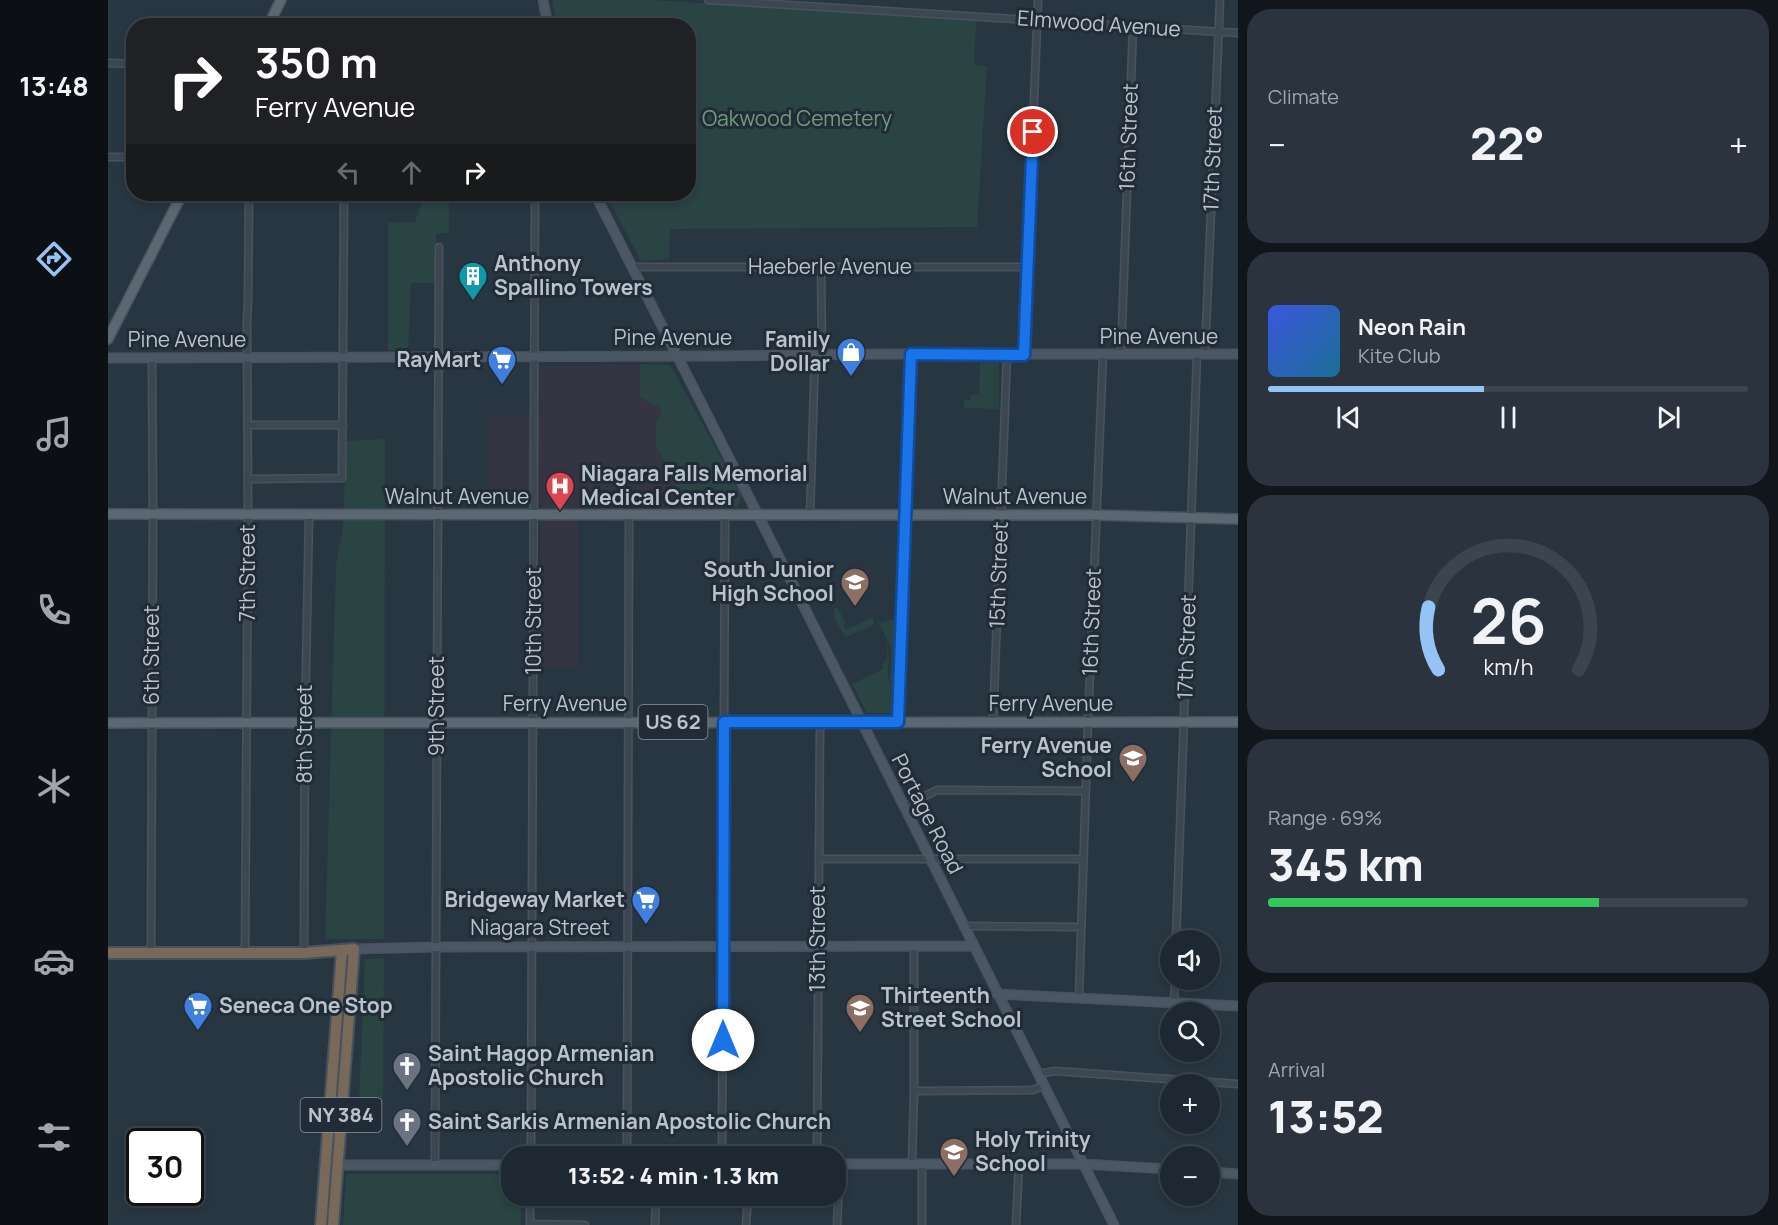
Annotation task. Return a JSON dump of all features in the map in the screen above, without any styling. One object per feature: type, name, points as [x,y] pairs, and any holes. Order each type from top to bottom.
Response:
[{"type":"highway","name":"Niagara Street","points":[[108,953],[304,953],[354,949]]},
{"type":"highway","name":"NY 384","points":[[333,1225],[354,949]]},
{"type":"highway","name":"NY 384","points":[[321,1225],[342,950]]},
{"type":"main road","points":[[272,18],[281,0]]},
{"type":"main road","points":[[108,339],[178,201]]},
{"type":"main road","name":"Walnut Avenue","points":[[108,514],[1096,515],[1238,519]]},
{"type":"main road","name":"Ferry Avenue","points":[[108,723],[1238,722]]},
{"type":"street","points":[[543,0],[546,18]]},
{"type":"street","name":"Elmwood Avenue","points":[[708,0],[820,4],[1238,33]]},
{"type":"street","points":[[1024,355],[1038,0]]},
{"type":"street","name":"17th Street","points":[[1176,930],[1191,517],[1220,0]]},
{"type":"street","name":"16th Street","points":[[1121,355],[1133,27]]},
{"type":"street","points":[[108,63],[126,64]]},
{"type":"street","points":[[108,158],[126,157]]},
{"type":"street","name":"7th Street","points":[[245,953],[249,201]]},
{"type":"street","points":[[248,479],[342,478],[344,201]]},
{"type":"street","name":"10th Street","points":[[531,1146],[535,201]]},
{"type":"street","name":"Portage Road","points":[[599,201],[1114,1225]]},
{"type":"street","name":"9th Street","points":[[435,1165],[439,247]]},
{"type":"street","points":[[810,515],[819,355],[821,266]]},
{"type":"street","name":"Haeberle Avenue","points":[[632,267],[1028,267]]},
{"type":"street","points":[[898,722],[911,354]]},
{"type":"street","name":"Pine Avenue","points":[[108,358],[1238,354]]},
{"type":"street","name":"15th Street","points":[[993,722],[1007,355]]},
{"type":"street","name":"16th Street","points":[[1079,997],[1103,355]]},
{"type":"street","name":"6th Street","points":[[151,952],[152,358]]},
{"type":"street","points":[[248,425],[343,425]]},
{"type":"street","name":"8th Street","points":[[304,953],[309,514]]},
{"type":"street","points":[[627,1146],[629,515]]},
{"type":"street","points":[[722,1146],[725,515]]},
{"type":"street","name":"13th Street","points":[[817,1146],[820,722]]},
{"type":"street","points":[[904,807],[937,790],[1086,791]]},
{"type":"street","points":[[819,859],[1083,859]]},
{"type":"street","points":[[963,926],[1080,927]]},
{"type":"street","points":[[912,1164],[914,946]]},
{"type":"street","name":"Niagara Street","points":[[354,949],[972,946]]},
{"type":"street","points":[[997,994],[1174,1002],[1175,990]]},
{"type":"street","points":[[1220,1005],[1238,1006]]},
{"type":"street","points":[[1038,1074],[1055,1071],[1238,1084]]},
{"type":"street","points":[[914,1091],[1033,1090],[1043,1086]]},
{"type":"street","points":[[846,1164],[1082,1164],[1160,1168]]},
{"type":"street","points":[[922,1164],[922,1225]]},
{"type":"street","points":[[1016,1225],[1019,1164]]},
{"type":"street","points":[[337,1166],[501,1165]]},
{"type":"street","points":[[1220,1173],[1238,1174]]},
{"type":"street","points":[[530,1206],[530,1224],[585,1225]]},
{"type":"street","points":[[655,1225],[656,1206]]},
{"type":"street","points":[[746,1225],[747,1206]]},
{"type":"street","points":[[837,1206],[837,1225]]},
{"type":"shaded area","name":"Niagara Falls Memorial Medical Center","points":[[667,365],[672,368],[741,498],[739,505],[579,506],[578,668],[540,667],[541,505],[488,505],[488,415],[540,415],[540,366]]},
{"type":"green space","name":"Oakwood Cemetery","points":[[552,0],[652,0],[974,20],[976,23],[974,65],[987,66],[977,227],[670,229],[669,259],[641,261],[610,201],[696,201],[696,18],[555,18]]},
{"type":"green space","points":[[422,201],[449,201],[449,233],[436,233],[437,283],[411,283],[408,351],[388,350],[388,223],[415,222]]},
{"type":"green space","points":[[980,363],[999,363],[999,409],[964,408],[964,400],[970,400],[970,395],[979,395]]},
{"type":"green space","points":[[640,364],[670,365],[742,495],[737,507],[686,508],[656,445],[656,423],[662,409],[640,397]]},
{"type":"green space","points":[[385,439],[384,939],[325,939],[336,565],[343,528],[346,441]]},
{"type":"green space","points":[[837,607],[846,623],[843,625],[846,630],[873,617],[874,624],[846,637],[835,620],[834,609]]},
{"type":"green space","points":[[895,621],[892,713],[867,713],[852,684],[883,669],[882,664],[887,659],[887,643],[889,682],[891,648],[879,623]]},
{"type":"green space","points":[[384,958],[383,1104],[359,1103],[365,959]]},
{"type":"green space","points":[[346,1174],[501,1174],[501,1206],[521,1206],[521,1225],[343,1225]]},
{"type":"place","name":"Anthony Spallino Towers","points":[[473,302]]},
{"type":"place","name":"Family Dollar","points":[[851,378]]},
{"type":"place","name":"RayMart","points":[[502,386]]},
{"type":"place","name":"Niagara Falls Memorial Medical Center","points":[[560,512]]},
{"type":"place","name":"South Junior High School","points":[[855,608]]},
{"type":"place","name":"Ferry Avenue School","points":[[1133,784]]},
{"type":"place","name":"Bridgeway Market","points":[[646,926]]},
{"type":"place","name":"Seneca One Stop","points":[[198,1032]]},
{"type":"place","name":"Thirteenth Street School","points":[[860,1034]]},
{"type":"place","name":"Saint Hagop Armenian Apostolic Church","points":[[407,1092]]},
{"type":"place","name":"Saint Sarkis Armenian Apostolic Church","points":[[407,1148]]},
{"type":"place","name":"Holy Trinity School","points":[[954,1178]]},
{"type":"route","points":[[723,1040],[724,722],[898,722],[911,354],[1024,355],[1033,132]]}]
